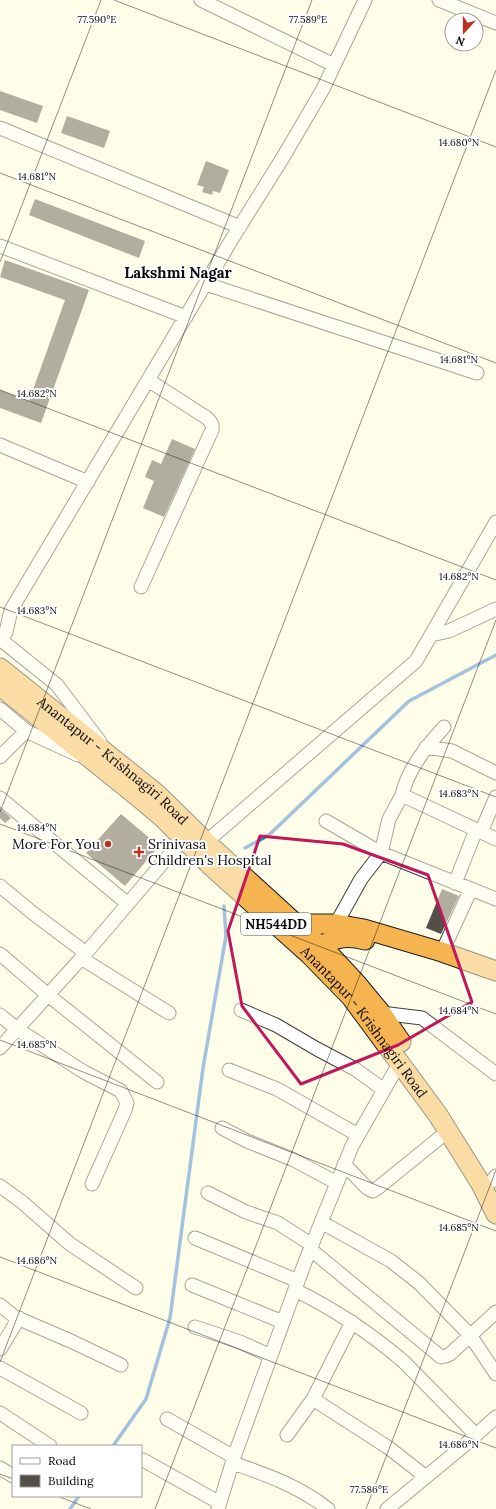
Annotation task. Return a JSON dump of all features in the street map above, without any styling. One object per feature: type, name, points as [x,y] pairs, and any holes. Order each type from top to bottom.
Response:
[{"type":"highway","name":"Anantapur - Krishnagiri Road","points":[[0,668],[106,761],[147,805],[212,867],[276,924],[315,951],[357,984],[380,1013],[458,1124],[495,1181]]},
{"type":"highway","name":"Anantapur - Krishnagiri Road","points":[[0,686],[106,761],[157,794],[206,842],[296,924],[400,1062],[448,1131],[481,1184],[496,1214]]},
{"type":"highway","name":"NH544DD","points":[[276,924],[336,924],[372,931],[442,952],[496,971]]},
{"type":"highway","name":"NH544DD","points":[[315,951],[338,938],[358,938],[437,961],[496,983]]},
{"type":"street","points":[[201,0],[334,64]]},
{"type":"street","points":[[106,761],[57,685],[0,639],[6,632],[11,610],[323,89],[365,0]]},
{"type":"street","points":[[439,0],[496,23]]},
{"type":"street","points":[[0,128],[240,227]]},
{"type":"street","points":[[0,246],[186,317]]},
{"type":"street","points":[[206,284],[477,373]]},
{"type":"street","points":[[141,587],[213,426],[212,422],[207,418],[148,380]]},
{"type":"street","points":[[0,445],[88,482]]},
{"type":"street","points":[[206,842],[416,661],[496,522]]},
{"type":"street","points":[[431,635],[449,631],[496,609]]},
{"type":"street","points":[[0,709],[26,730],[106,761]]},
{"type":"street","points":[[336,924],[361,879],[381,853],[389,819],[402,795],[404,787],[414,766],[426,746],[444,727]]},
{"type":"street","points":[[0,757],[26,730]]},
{"type":"street","points":[[426,746],[452,751],[496,773]]},
{"type":"street","points":[[402,795],[496,839]]},
{"type":"street","points":[[455,883],[496,797]]},
{"type":"street","points":[[0,798],[128,904]]},
{"type":"street","points":[[326,821],[381,853],[496,899]]},
{"type":"street","points":[[0,1048],[84,955],[184,839]]},
{"type":"street","points":[[0,886],[84,955],[169,1013]]},
{"type":"street","points":[[442,952],[471,889]]},
{"type":"street","points":[[0,954],[48,995],[157,1082]]},
{"type":"street","points":[[240,1010],[276,1025],[355,1069],[384,1090]]},
{"type":"street","points":[[380,1013],[422,1018],[496,1074]]},
{"type":"street","points":[[0,1015],[16,1029],[84,1072],[121,1091],[127,1103],[125,1110],[92,1184]]},
{"type":"street","points":[[143,1460],[219,1506],[233,1460],[272,1356],[283,1322],[344,1164],[358,1135],[400,1062]]},
{"type":"street","points":[[229,1070],[277,1089],[358,1135]]},
{"type":"street","points":[[222,1128],[247,1141],[294,1160],[337,1183]]},
{"type":"street","points":[[344,1164],[367,1188],[373,1191],[448,1131]]},
{"type":"street","points":[[0,1186],[22,1202],[70,1244],[136,1288]]},
{"type":"street","points":[[208,1193],[246,1212],[278,1222],[311,1247],[439,1356],[446,1356],[496,1312]]},
{"type":"street","points":[[321,1222],[391,1261],[408,1274],[470,1335],[496,1374]]},
{"type":"street","points":[[195,1238],[297,1286],[319,1302],[352,1322],[403,1360],[476,1435]]},
{"type":"street","points":[[192,1285],[283,1322]]},
{"type":"street","points":[[0,1305],[19,1318],[121,1365]]},
{"type":"street","points":[[0,1349],[19,1318]]},
{"type":"street","points":[[287,1435],[313,1400],[352,1322]]},
{"type":"street","points":[[195,1327],[240,1342],[272,1356]]},
{"type":"street","points":[[0,1368],[81,1413]]},
{"type":"street","points":[[313,1400],[389,1448],[426,1477]]},
{"type":"street","points":[[0,1413],[48,1445]]},
{"type":"street","points":[[388,1509],[496,1417]]},
{"type":"street","points":[[167,1419],[233,1460],[276,1478],[313,1497],[328,1509]]},
{"type":"street","points":[[0,1468],[12,1475]]},
{"type":"highlighted area","points":[[260,836],[343,844],[428,875],[472,1002],[398,1045],[301,1084],[242,1006],[228,931]]},
{"type":"building","points":[[0,91],[43,106],[37,123],[0,110]]},
{"type":"building","points":[[67,116],[110,131],[104,148],[61,133]]},
{"type":"building","points":[[206,161],[229,170],[220,193],[213,191],[212,195],[202,192],[204,187],[197,185]]},
{"type":"building","points":[[35,199],[145,241],[139,258],[29,215]]},
{"type":"building","points":[[5,260],[89,290],[41,423],[0,408],[0,390],[29,401],[65,300],[0,277]]},
{"type":"building","points":[[172,439],[195,449],[164,517],[143,508],[154,481],[145,477],[152,460],[161,464]]},
{"type":"building","points":[[0,808],[11,818],[5,823],[0,818]]},
{"type":"building","points":[[121,814],[159,846],[125,886],[86,853]]},
{"type":"building","points":[[442,889],[459,896],[441,934],[426,928]]},
{"type":"waterway","points":[[245,848],[269,835],[409,701],[496,655]]},
{"type":"waterway","points":[[114,1445],[146,1399],[170,1318],[203,1068],[226,936],[224,906]]},
{"type":"waterway","points":[[70,1509],[78,1497]]},
{"type":"place","name":"More For You","points":[[108,844]]},
{"type":"place","name":"Srinivasa Children's Hospital","points":[[139,852]]},
{"type":"district","name":"Lakshmi Nagar","points":[[178,273]]}]
